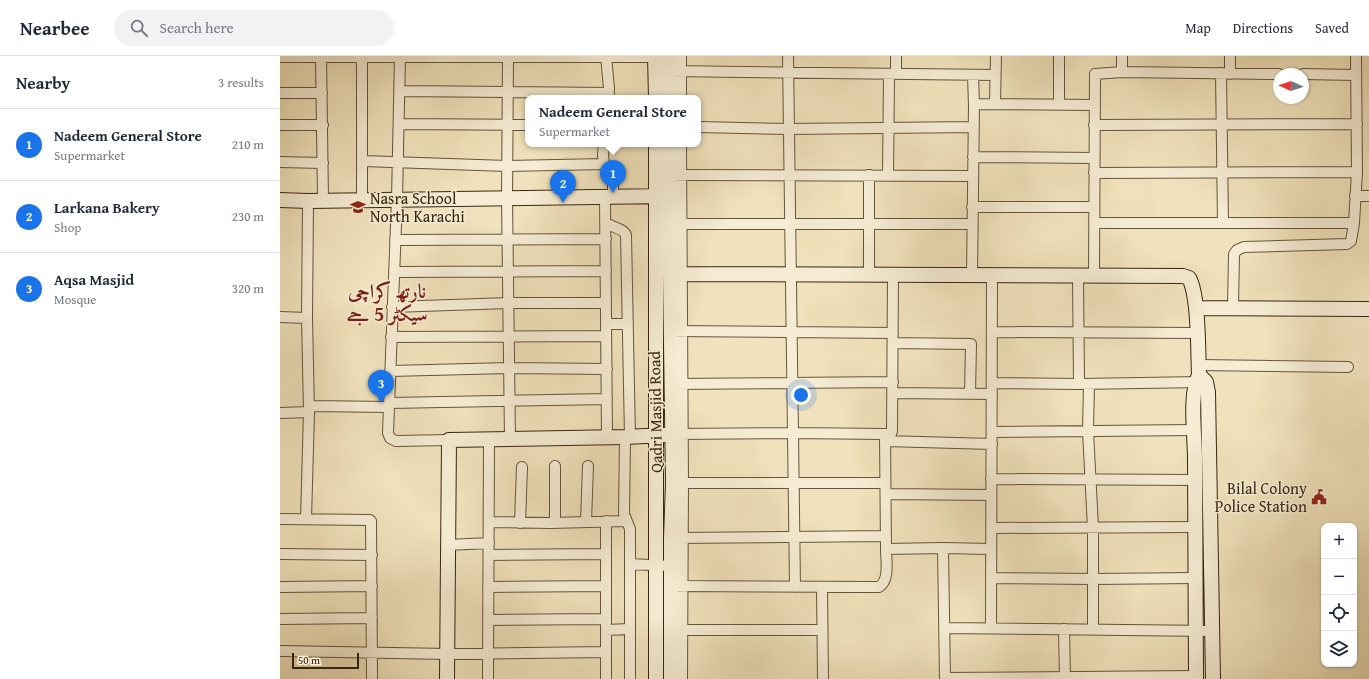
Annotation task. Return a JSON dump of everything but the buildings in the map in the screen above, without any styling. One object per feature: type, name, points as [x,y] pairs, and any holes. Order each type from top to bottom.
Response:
[{"type":"street","points":[[280,56],[666,56]]},
{"type":"street","points":[[322,56],[323,200]]},
{"type":"street","points":[[362,56],[362,200]]},
{"type":"street","points":[[400,56],[397,199],[388,433],[390,438],[396,441],[628,437],[677,434],[793,433],[992,444]]},
{"type":"street","points":[[508,56],[507,198],[510,439]]},
{"type":"street","points":[[606,56],[608,95]]},
{"type":"street","points":[[666,56],[675,71],[680,95]]},
{"type":"street","points":[[657,95],[666,56]]},
{"type":"street","points":[[788,56],[795,587]]},
{"type":"street","points":[[888,176],[892,74],[896,56]]},
{"type":"street","points":[[995,104],[996,56]]},
{"type":"street","points":[[1059,104],[1060,56]]},
{"type":"street","points":[[1122,56],[1122,72]]},
{"type":"street","points":[[1223,223],[1222,124],[1225,74],[1230,56]]},
{"type":"street","points":[[1233,308],[1234,254],[1237,250],[1244,247],[1347,244],[1351,241],[1354,222],[1356,172],[1356,56]]},
{"type":"street","points":[[675,71],[996,76]]},
{"type":"street","points":[[670,95],[675,71]]},
{"type":"street","points":[[1094,276],[1095,74],[1122,72],[1273,74]]},
{"type":"street","points":[[1309,74],[1356,75]]},
{"type":"street","points":[[972,276],[973,75]]},
{"type":"street","points":[[400,91],[508,92],[583,95]]},
{"type":"street","points":[[280,93],[322,93]]},
{"type":"street","points":[[974,106],[976,104],[1095,105]]},
{"type":"street","points":[[399,124],[525,125]]},
{"type":"street","points":[[1094,125],[1356,124]]},
{"type":"street","points":[[280,125],[323,125]]},
{"type":"street","points":[[701,127],[789,129],[973,127]]},
{"type":"street","points":[[604,147],[604,164],[612,174],[606,223],[607,437]]},
{"type":"street","name":"Qadri Masjid Road","points":[[656,147],[663,196],[656,435],[656,679]]},
{"type":"street","name":"Qadri Masjid Road","points":[[663,196],[675,175],[670,147]]},
{"type":"street","points":[[680,147],[675,175],[676,224],[972,224]]},
{"type":"street","points":[[973,156],[1094,158]]},
{"type":"street","points":[[363,161],[507,166],[604,164]]},
{"type":"street","points":[[280,162],[323,163]]},
{"type":"street","points":[[1094,173],[1356,172]]},
{"type":"street","points":[[675,175],[973,176]]},
{"type":"street","points":[[869,176],[869,275]]},
{"type":"street","points":[[280,200],[308,201],[663,196]]},
{"type":"street","name":"Qadri Masjid Road","points":[[663,196],[676,224],[678,483],[676,538],[671,566],[676,586],[676,630],[671,679]]},
{"type":"street","points":[[1355,196],[1369,196]]},
{"type":"street","points":[[306,519],[309,409],[307,318],[308,201]]},
{"type":"street","points":[[972,207],[1094,207]]},
{"type":"street","points":[[1094,223],[1354,222]]},
{"type":"street","points":[[606,223],[614,228],[622,230],[626,235],[628,437],[624,514],[630,529],[630,679]]},
{"type":"street","points":[[395,240],[606,239]]},
{"type":"street","points":[[394,272],[606,271]]},
{"type":"street","points":[[676,274],[1182,276],[1189,278],[1192,283],[1196,308],[1200,376],[1208,392],[1212,679]]},
{"type":"street","points":[[885,438],[891,434],[892,431],[893,275]]},
{"type":"street","points":[[991,628],[992,276]]},
{"type":"street","points":[[1078,276],[1079,333],[1088,431],[1093,528],[1092,630]]},
{"type":"street","points":[[392,307],[509,303],[606,303]]},
{"type":"street","points":[[1196,308],[1369,309]]},
{"type":"street","points":[[280,317],[307,318]]},
{"type":"street","points":[[606,324],[628,324]]},
{"type":"street","points":[[676,331],[791,332],[971,344],[970,394]]},
{"type":"street","points":[[992,332],[1198,333]]},
{"type":"street","points":[[391,337],[606,336]]},
{"type":"street","points":[[893,393],[970,394],[992,389],[1348,367]]},
{"type":"street","points":[[390,371],[509,368],[607,369]]},
{"type":"street","points":[[943,548],[945,678],[1196,678],[1193,393],[1200,376]]},
{"type":"street","points":[[677,384],[893,382]]},
{"type":"street","points":[[280,413],[309,409],[389,405],[607,399]]},
{"type":"street","points":[[992,432],[1194,430]]},
{"type":"street","points":[[885,438],[886,483],[886,494],[886,536],[886,549],[885,580],[879,587],[676,586],[676,538],[886,536]]},
{"type":"street","points":[[488,679],[489,439]]},
{"type":"street","points":[[448,679],[449,440]]},
{"type":"street","points":[[555,466],[555,523]]},
{"type":"street","points":[[586,522],[588,466]]},
{"type":"street","points":[[520,523],[522,467]]},
{"type":"street","points":[[991,479],[1195,480]]},
{"type":"street","points":[[678,483],[886,483]]},
{"type":"street","points":[[886,494],[991,495]]},
{"type":"street","points":[[280,519],[370,520],[372,523],[372,679]]},
{"type":"street","points":[[489,522],[555,523],[626,520]]},
{"type":"street","points":[[606,521],[606,679]]},
{"type":"street","points":[[991,528],[1195,528]]},
{"type":"street","points":[[448,545],[489,543]]},
{"type":"street","points":[[886,549],[991,549]]},
{"type":"street","points":[[280,554],[372,555]]},
{"type":"street","points":[[489,555],[606,554]]},
{"type":"street","points":[[630,564],[671,566]]},
{"type":"street","points":[[991,578],[1196,578]]},
{"type":"street","points":[[280,587],[372,586]]},
{"type":"street","points":[[488,587],[606,586]]},
{"type":"street","points":[[822,587],[823,679]]},
{"type":"street","points":[[280,619],[372,618]]},
{"type":"street","points":[[488,620],[606,619]]},
{"type":"street","points":[[944,628],[1212,631]]},
{"type":"street","points":[[1064,629],[1065,678]]},
{"type":"street","points":[[606,630],[630,630]]},
{"type":"street","points":[[682,679],[676,630],[822,630]]},
{"type":"street","points":[[280,652],[448,654],[606,652]]},
{"type":"place","name":"Nadeem General Store","points":[[613,193]]},
{"type":"place","name":"Larkana Bakery","points":[[563,203]]},
{"type":"place","name":"Nasra School North Karachi","points":[[358,207]]},
{"type":"place","name":"Aqsa Masjid","points":[[381,403]]},
{"type":"place","name":"Bilal Colony Police Station","points":[[1319,497]]},
{"type":"district","name":"نارتھ کراچی سیکٹر 5 جے","points":[[387,302]]}]
